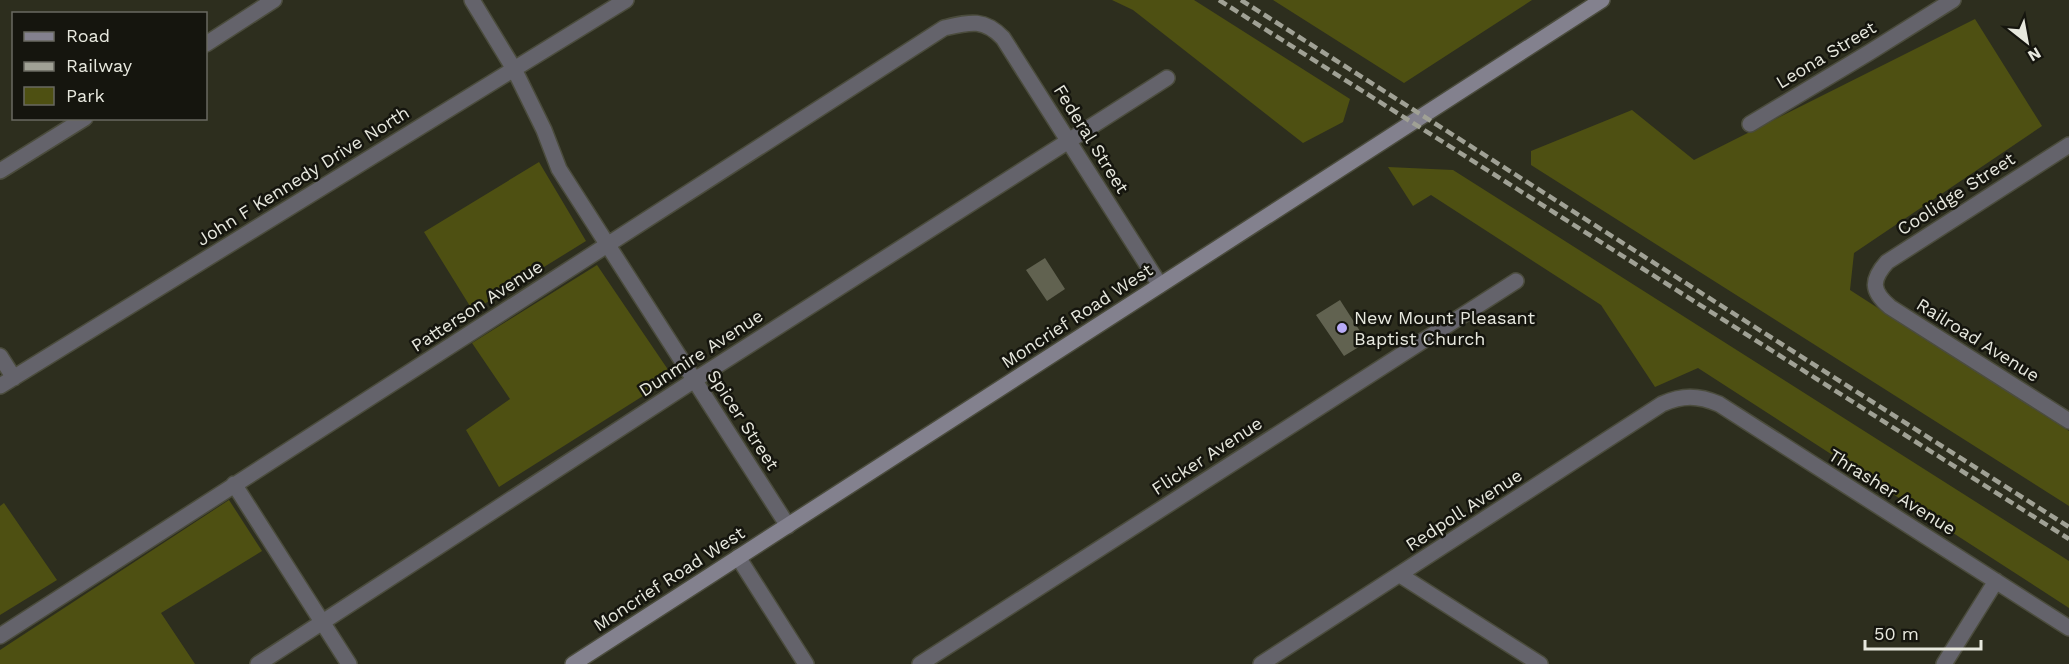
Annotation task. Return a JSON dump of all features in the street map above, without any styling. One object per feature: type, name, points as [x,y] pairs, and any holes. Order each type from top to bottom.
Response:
[{"type":"street","points":[[207,43],[274,0]]},
{"type":"street","name":"Spicer Street","points":[[472,0],[514,69],[544,130],[559,169],[606,246],[788,526]]},
{"type":"street","name":"John F Kennedy Drive North","points":[[0,386],[626,0]]},
{"type":"street","name":"Moncrief Road West","points":[[573,664],[1602,0]]},
{"type":"street","name":"Leona Street","points":[[1750,124],[1953,0]]},
{"type":"street","name":"Patterson Avenue","points":[[0,636],[944,28],[963,23],[979,23]]},
{"type":"street","name":"Federal Street","points":[[979,23],[994,28],[1003,38],[1160,285]]},
{"type":"street","name":"Dunmire Avenue","points":[[258,664],[693,381],[1167,78]]},
{"type":"street","points":[[0,171],[82,120]]},
{"type":"street","name":"Coolidge Street","points":[[1875,285],[1876,277],[1887,262],[2069,145]]},
{"type":"street","name":"Flicker Avenue","points":[[920,664],[1516,281]]},
{"type":"street","name":"Railroad Avenue","points":[[1875,285],[1877,294],[1890,307],[2069,421]]},
{"type":"street","points":[[0,356],[14,378]]},
{"type":"street","name":"Redpoll Avenue","points":[[1261,664],[1662,404],[1676,397],[1692,396]]},
{"type":"street","name":"Thrasher Avenue","points":[[1692,396],[1719,404],[2069,628]]},
{"type":"street","points":[[234,484],[349,664]]},
{"type":"street","points":[[738,557],[807,664]]},
{"type":"street","points":[[1400,575],[1540,664]]},
{"type":"street","points":[[1944,664],[1996,581]]},
{"type":"green space","points":[[1112,0],[1194,0],[1350,99],[1343,122],[1303,143],[1133,10]]},
{"type":"green space","points":[[1273,0],[1532,0],[1404,83]]},
{"type":"green space","points":[[1975,19],[2042,126],[1854,253],[1850,290],[2069,431],[2069,506],[1531,165],[1531,151],[1632,110],[1694,160]]},
{"type":"green space","points":[[539,162],[586,241],[473,311],[424,232]]},
{"type":"green space","points":[[1388,167],[1453,170],[2069,561],[2069,608],[1698,368],[1655,387],[1601,305],[1431,195],[1413,206]]},
{"type":"green space","points":[[597,265],[673,377],[499,487],[466,430],[510,399],[472,343]]},
{"type":"green space","points":[[229,500],[262,551],[161,613],[195,664],[0,664],[0,650]]},
{"type":"green space","points":[[4,503],[57,580],[0,615],[0,506]]},
{"type":"building","points":[[1045,258],[1065,289],[1047,301],[1026,270]]},
{"type":"building","name":"New Mount Pleasant Baptist Church","points":[[1340,300],[1367,342],[1344,356],[1316,315]]},
{"type":"railway","points":[[1219,0],[2069,539]]},
{"type":"railway","points":[[1241,0],[2069,527]]},
{"type":"place","name":"New Mount Pleasant Baptist Church","points":[[1342,328]]}]
